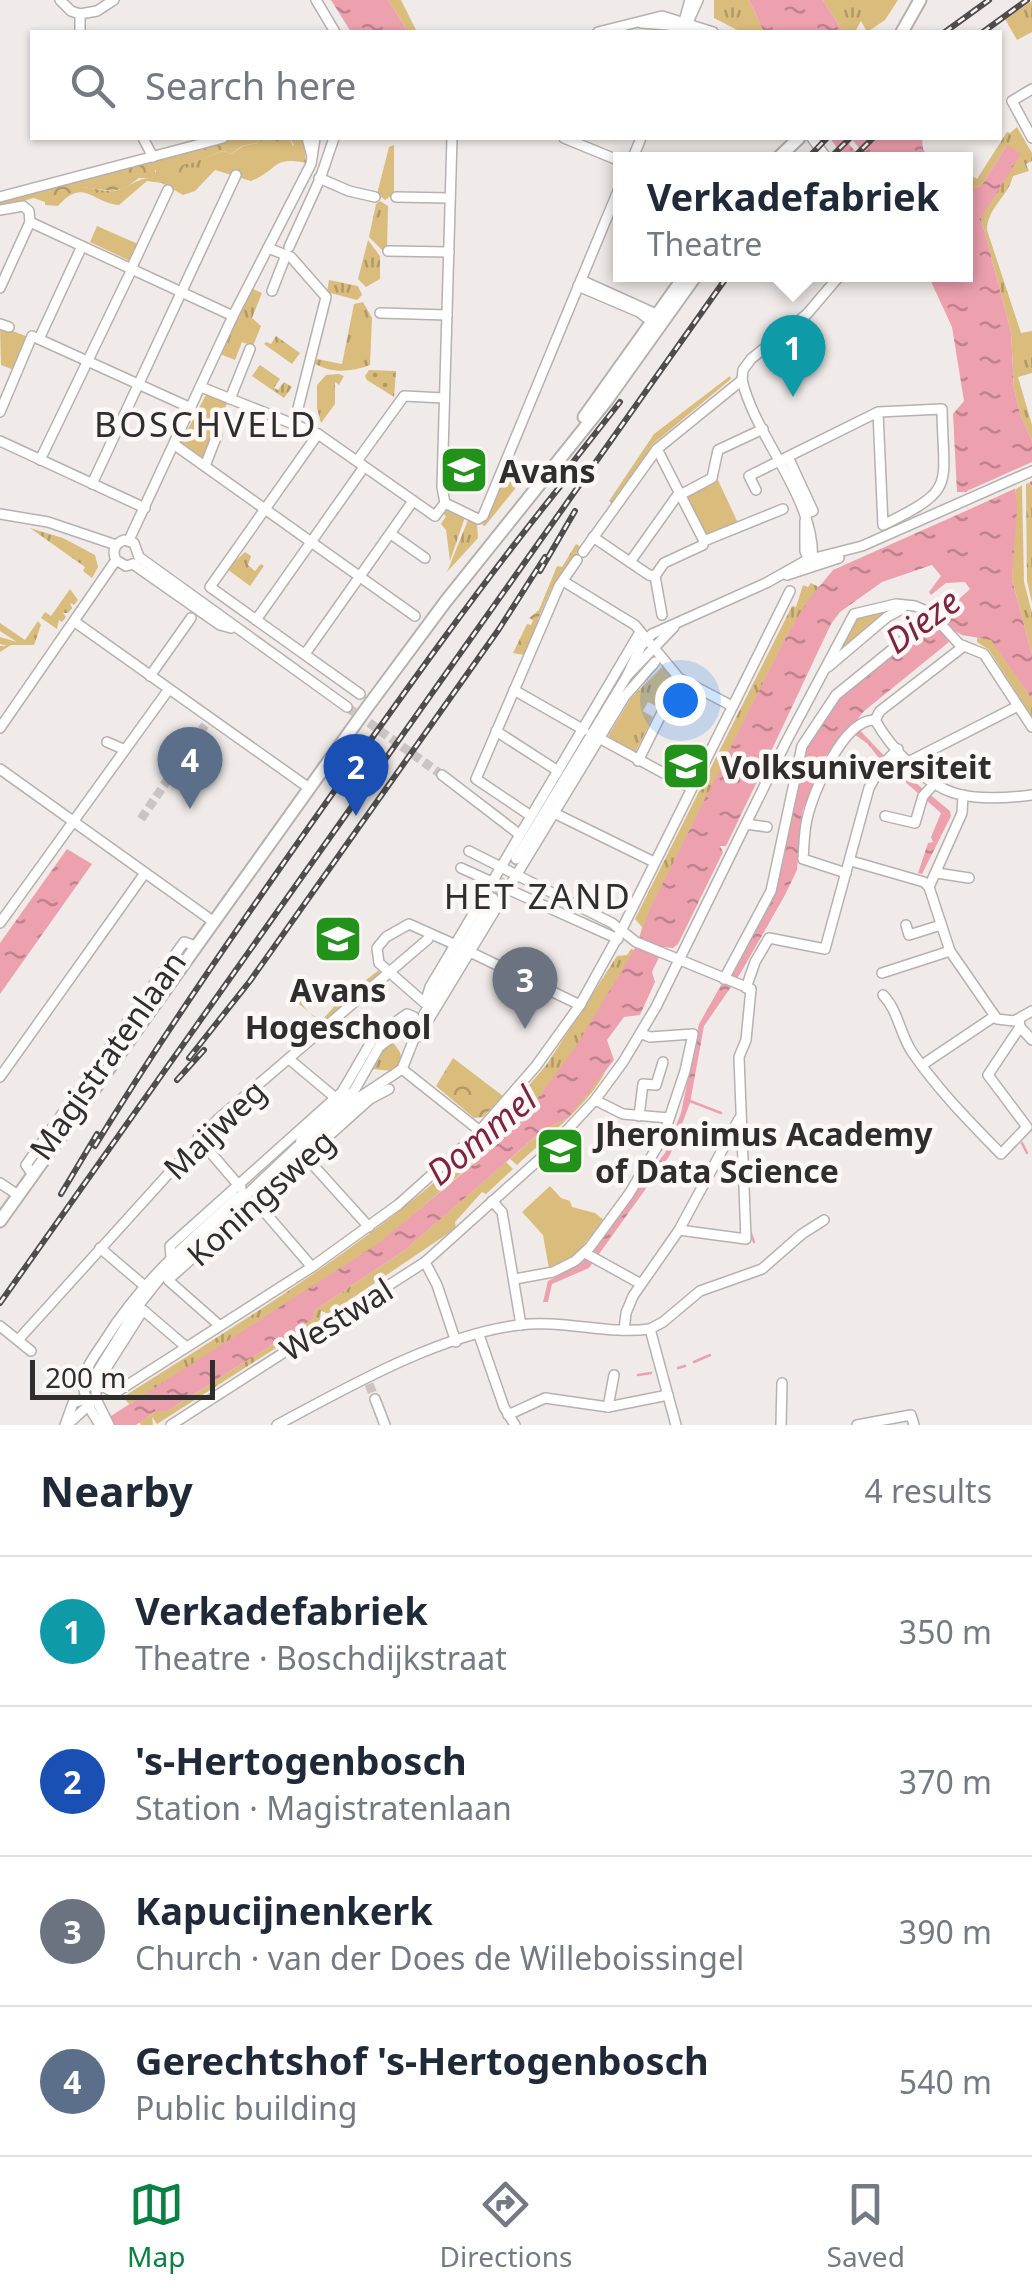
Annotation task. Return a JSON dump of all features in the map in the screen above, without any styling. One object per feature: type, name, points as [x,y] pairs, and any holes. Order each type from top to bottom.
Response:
[{"type":"main road","points":[[903,30],[920,0]]},
{"type":"main road","points":[[658,320],[681,282]]},
{"type":"main road","points":[[658,320],[690,282]]},
{"type":"main road","name":"Magistratenlaan","points":[[1,1213],[362,703],[597,412],[658,320]]},
{"type":"street","points":[[60,0],[80,14],[114,0]]},
{"type":"street","points":[[316,0],[335,30]]},
{"type":"street","points":[[606,30],[628,24],[688,26],[694,0]]},
{"type":"street","points":[[80,14],[80,30]]},
{"type":"street","points":[[1032,89],[1012,101],[1032,138]]},
{"type":"street","points":[[143,140],[152,154]]},
{"type":"street","points":[[0,197],[196,140]]},
{"type":"street","points":[[152,154],[214,140]]},
{"type":"street","points":[[0,728],[104,582],[117,555],[132,542],[234,316],[307,173],[313,159],[311,140]]},
{"type":"street","points":[[272,291],[333,140]]},
{"type":"street","points":[[201,387],[318,434],[435,516],[445,503],[442,487],[452,140]]},
{"type":"street","points":[[569,140],[613,158]]},
{"type":"street","points":[[307,173],[375,197]]},
{"type":"street","points":[[92,484],[236,175]]},
{"type":"street","points":[[40,460],[168,190]]},
{"type":"street","points":[[396,198],[450,198]]},
{"type":"street","points":[[445,503],[478,519],[483,516],[613,203]]},
{"type":"street","points":[[0,210],[23,206],[30,222],[0,288]]},
{"type":"street","points":[[30,222],[234,316]]},
{"type":"street","points":[[0,412],[82,246]]},
{"type":"street","points":[[268,248],[288,251],[326,297],[294,424]]},
{"type":"street","points":[[388,251],[449,252]]},
{"type":"street","points":[[810,558],[805,514],[783,459],[763,429],[742,380],[743,370],[751,359],[807,314],[834,282]]},
{"type":"street","points":[[580,283],[658,320]]},
{"type":"street","points":[[380,313],[447,315]]},
{"type":"street","points":[[35,337],[191,408]]},
{"type":"street","points":[[230,399],[250,348]]},
{"type":"street","points":[[531,816],[476,778],[563,581],[657,449],[742,380]]},
{"type":"street","points":[[256,620],[404,396],[444,398]]},
{"type":"street","points":[[756,490],[750,476],[878,412],[942,410],[944,481],[930,500],[883,525],[878,412]]},
{"type":"street","points":[[630,562],[681,493],[712,478],[718,450],[763,429]]},
{"type":"street","points":[[205,466],[217,434]]},
{"type":"street","points":[[318,434],[210,588],[305,654],[362,703]]},
{"type":"street","points":[[0,441],[144,511]]},
{"type":"street","points":[[175,445],[415,616]]},
{"type":"street","points":[[657,449],[704,541]]},
{"type":"street","points":[[766,583],[810,558],[850,551],[1032,471]]},
{"type":"street","points":[[305,654],[413,502]]},
{"type":"street","points":[[662,615],[655,576],[664,563],[704,541],[783,508]]},
{"type":"street","points":[[0,514],[48,522],[94,539],[117,555],[136,561],[224,618],[346,707]]},
{"type":"street","points":[[391,534],[425,558]]},
{"type":"street","points":[[593,537],[655,576]]},
{"type":"street","points":[[132,542],[136,561]]},
{"type":"street","points":[[416,1036],[422,1037],[554,813],[592,734],[592,715],[643,635],[766,583],[810,558]]},
{"type":"street","points":[[563,581],[643,635],[679,678],[732,706]]},
{"type":"street","points":[[185,1346],[143,1310],[105,1370],[102,1386],[115,1393],[369,1227],[435,1174],[480,1131],[536,1066],[580,1005],[619,934],[790,590]]},
{"type":"street","name":"Westwal","points":[[171,1425],[425,1262],[566,1134],[595,1100],[642,1034],[854,614],[888,604],[904,604],[928,612],[964,646]]},
{"type":"street","points":[[826,668],[902,609]]},
{"type":"street","points":[[150,676],[191,618]]},
{"type":"street","points":[[75,622],[208,722],[306,787]]},
{"type":"street","points":[[626,676],[676,624]]},
{"type":"street","points":[[724,980],[772,891],[775,829],[800,750],[827,704],[921,626]]},
{"type":"street","points":[[516,859],[626,676],[643,635]]},
{"type":"street","points":[[876,720],[880,711],[964,646],[984,654],[1032,728]]},
{"type":"street","points":[[480,1131],[402,1069],[430,988],[558,771],[655,662]]},
{"type":"street","points":[[638,761],[679,678]]},
{"type":"street","points":[[0,923],[169,689]]},
{"type":"street","points":[[514,690],[691,788]]},
{"type":"street","points":[[908,762],[1018,706]]},
{"type":"street","points":[[592,715],[605,712]]},
{"type":"street","points":[[846,873],[803,859],[810,810],[833,756],[849,734],[858,723],[876,720]]},
{"type":"street","points":[[876,720],[908,762],[934,785],[962,795],[1032,795]]},
{"type":"street","points":[[496,732],[558,771]]},
{"type":"street","points":[[107,742],[123,750]]},
{"type":"street","points":[[679,1230],[746,1239],[739,1057],[746,1040],[748,988],[755,962],[769,938],[824,950],[869,788],[898,749]]},
{"type":"street","points":[[0,769],[211,921]]},
{"type":"street","points":[[442,775],[519,834]]},
{"type":"street","points":[[885,816],[916,823],[923,796],[934,785]]},
{"type":"street","points":[[929,887],[962,813],[962,795]]},
{"type":"street","points":[[501,822],[511,817],[512,803]]},
{"type":"street","points":[[554,813],[654,862]]},
{"type":"street","points":[[746,824],[775,829]]},
{"type":"street","points":[[469,851],[619,934]]},
{"type":"street","points":[[850,862],[924,882],[950,951],[995,1016],[1020,1023]]},
{"type":"street","points":[[461,868],[678,962],[748,988]]},
{"type":"street","points":[[0,1077],[144,873]]},
{"type":"street","points":[[937,873],[969,878]]},
{"type":"street","points":[[427,1004],[493,898]]},
{"type":"street","points":[[427,1004],[379,963],[376,953],[380,943],[409,924],[456,945]]},
{"type":"street","points":[[906,925],[909,935],[941,925]]},
{"type":"street","name":"Maijweg","points":[[18,1340],[198,1138],[428,939]]},
{"type":"street","points":[[882,973],[950,951]]},
{"type":"street","points":[[470,952],[580,1005]]},
{"type":"street","points":[[884,996],[891,1003],[900,1034],[939,1091],[1001,1154],[1026,1130],[1029,1122],[988,1075],[1020,1023],[1032,1011]]},
{"type":"street","name":"Koningsweg","points":[[220,1325],[168,1280],[306,1156],[363,1079],[380,1048],[427,1004]]},
{"type":"street","points":[[344,1106],[348,1085],[374,1037],[407,1014],[414,1016]]},
{"type":"street","points":[[922,1065],[995,1016]]},
{"type":"street","points":[[1020,1023],[1032,1040]]},
{"type":"street","points":[[405,1028],[412,1029],[416,1036]]},
{"type":"street","points":[[514,1279],[553,1272],[589,1256],[634,1197],[670,1118],[692,1034],[642,1034]]},
{"type":"street","points":[[289,1059],[344,1106]]},
{"type":"street","points":[[638,1116],[643,1084],[656,1085],[663,1062]]},
{"type":"street","name":"Koningsweg","points":[[242,1190],[344,1106],[402,1069]]},
{"type":"street","points":[[363,1079],[373,1088]]},
{"type":"street","points":[[344,1106],[389,1089]]},
{"type":"street","points":[[595,1100],[617,1112],[670,1118]]},
{"type":"street","name":"Koningsweg","points":[[90,1400],[100,1364],[146,1287],[171,1257],[170,1246],[308,1142],[344,1106]]},
{"type":"street","points":[[624,1330],[627,1308],[679,1230],[740,1117]]},
{"type":"street","points":[[198,1138],[242,1190]]},
{"type":"street","points":[[299,1146],[369,1227]]},
{"type":"street","points":[[0,1182],[16,1194]]},
{"type":"street","name":"Koningsweg","points":[[146,1287],[242,1202],[242,1190]]},
{"type":"street","points":[[255,1202],[312,1266]]},
{"type":"street","points":[[492,1202],[502,1212],[521,1325]]},
{"type":"street","points":[[277,1425],[479,1334],[521,1325],[650,1329],[700,1292],[755,1273],[824,1220]]},
{"type":"street","points":[[100,1248],[146,1287]]},
{"type":"street","points":[[589,1256],[641,1284]]},
{"type":"street","points":[[425,1262],[456,1342]]},
{"type":"street","points":[[0,1326],[31,1350]]},
{"type":"street","points":[[650,1329],[676,1425]]},
{"type":"street","points":[[479,1334],[512,1420],[550,1398],[608,1407],[668,1394]]},
{"type":"street","points":[[608,1407],[614,1375]]},
{"type":"street","points":[[781,1425],[782,1383]]},
{"type":"street","points":[[374,1399],[385,1425]]},
{"type":"street","points":[[66,1425],[73,1403],[90,1400],[103,1423]]},
{"type":"street","points":[[857,1425],[913,1422]]},
{"type":"green space","points":[[388,0],[401,0],[416,30],[407,30]]},
{"type":"green space","points":[[714,0],[749,0],[763,30],[737,30],[714,18]]},
{"type":"green space","points":[[823,0],[898,0],[885,20],[870,30],[861,21],[856,30],[842,30]]},
{"type":"green space","points":[[1032,1],[1032,32],[1017,40],[1005,19]]},
{"type":"green space","points":[[1017,127],[1032,153],[1032,161],[1026,164],[1029,171],[1013,176],[990,215],[987,230],[1021,333],[1032,331],[1032,373],[1018,377],[1032,425],[1032,441],[1014,389],[1011,332],[981,218],[1007,145],[982,185],[973,188],[973,177],[977,179],[1007,132]]},
{"type":"green space","points":[[227,140],[271,140],[242,146],[231,154],[223,151],[184,166],[179,176],[174,172],[174,155]]},
{"type":"green space","points":[[271,140],[294,146],[291,140],[304,140],[306,163],[281,162],[251,181],[215,170],[195,191],[183,195],[162,183],[147,181],[119,205],[81,192],[58,206],[45,205],[76,188],[114,191],[152,178],[156,171],[148,163],[174,155],[175,161],[183,166],[223,151],[231,154],[243,146]]},
{"type":"green space","points":[[273,140],[286,150],[285,156],[258,173],[245,176],[228,166],[241,151]]},
{"type":"green space","points":[[277,140],[291,140],[294,150]]},
{"type":"green space","points":[[394,145],[394,194],[385,200],[377,194],[389,147]]},
{"type":"green space","points":[[148,163],[155,169],[152,178],[139,178],[125,188],[112,191],[81,187],[50,204],[34,198],[0,207],[0,202]]},
{"type":"green space","points":[[380,201],[388,206],[384,252],[369,237]]},
{"type":"green space","points":[[97,226],[138,244],[130,261],[90,242]]},
{"type":"green space","points":[[368,240],[380,256],[380,279],[366,287],[358,279]]},
{"type":"green space","points":[[329,280],[358,286],[362,295],[357,300],[327,292]]},
{"type":"green space","points":[[253,289],[262,293],[252,318],[261,326],[253,346],[242,342],[235,360],[220,354]]},
{"type":"green space","points":[[363,302],[372,318],[370,365],[341,371],[314,363],[317,359],[342,364],[354,304]]},
{"type":"green space","points":[[0,326],[28,337],[14,370],[1,365]]},
{"type":"green space","points":[[276,336],[300,353],[292,364],[264,344],[271,344]]},
{"type":"green space","points":[[260,365],[280,379],[274,388],[278,390],[284,382],[292,387],[284,398],[252,376]]},
{"type":"green space","points":[[369,370],[396,371],[394,397],[367,380]]},
{"type":"green space","points":[[326,375],[344,376],[339,385],[335,382],[335,404],[321,423],[317,385]]},
{"type":"green space","points":[[730,376],[653,444],[613,504],[609,501],[654,434]]},
{"type":"green space","points":[[206,395],[227,403],[209,453],[203,458],[181,442]]},
{"type":"green space","points":[[506,471],[523,479],[482,525]]},
{"type":"green space","points":[[718,480],[738,523],[706,536],[687,496]]},
{"type":"green space","points":[[1029,483],[1032,487],[1032,603],[1027,581]]},
{"type":"green space","points":[[1022,485],[1024,582],[1032,613],[1032,654],[1012,580],[1016,489]]},
{"type":"green space","points":[[445,510],[465,517],[450,561],[446,530],[441,524]]},
{"type":"green space","points":[[468,520],[477,524],[478,538],[447,572]]},
{"type":"green space","points":[[30,528],[63,538],[95,555],[98,567],[92,578],[83,571],[85,567]]},
{"type":"green space","points":[[576,544],[583,548],[551,589],[531,649],[524,655],[513,653],[527,624],[531,625],[533,620],[529,618],[539,610],[557,566],[562,567]]},
{"type":"green space","points":[[245,552],[251,556],[248,565],[255,571],[261,564],[264,566],[250,586],[227,569]]},
{"type":"green space","points":[[811,583],[819,587],[789,631],[640,935],[642,927],[635,919],[792,606],[796,607],[803,585],[808,587]]},
{"type":"green space","points":[[70,589],[78,600],[74,605],[70,603],[72,608],[63,613],[66,617],[62,622],[59,620],[57,629],[41,618],[45,612],[51,616]]},
{"type":"green space","points":[[900,607],[833,663],[857,618]]},
{"type":"green space","points":[[38,621],[41,625],[34,645],[11,645],[0,652],[0,646],[7,646],[0,644],[0,637],[17,642],[0,631],[0,623],[25,640]]},
{"type":"green space","points":[[977,638],[991,639],[1032,699],[1032,717],[989,650]]},
{"type":"green space","points":[[663,666],[672,678],[658,707],[648,702],[643,711],[653,717],[635,753],[608,736],[631,698]]},
{"type":"green space","points":[[635,950],[627,964],[548,1088],[530,1112],[495,1144],[486,1136],[547,1064],[617,956],[627,955]]},
{"type":"green space","points":[[379,970],[324,1025],[313,1015],[322,1020]]},
{"type":"green space","points":[[297,986],[299,997],[311,1014],[291,997]]},
{"type":"green space","points":[[392,1041],[402,1063],[393,1071],[372,1069],[380,1053]]},
{"type":"green space","points":[[453,1058],[503,1096],[483,1117],[474,1118],[436,1086]]},
{"type":"green space","points":[[608,1064],[594,1089],[568,1118]]},
{"type":"green space","points":[[568,1118],[517,1165],[510,1159],[543,1130]]},
{"type":"green space","points":[[483,1139],[491,1148],[379,1244],[147,1394],[129,1404],[123,1397],[355,1244]]},
{"type":"green space","points":[[506,1162],[513,1169],[486,1194],[482,1192],[455,1222],[456,1228],[329,1314],[321,1311],[320,1320],[157,1424],[152,1417],[153,1425],[141,1425],[139,1422],[158,1410],[169,1410],[313,1319],[315,1310],[405,1250]]},
{"type":"green space","points":[[550,1186],[572,1207],[595,1213],[604,1220],[572,1259],[549,1269],[543,1235],[522,1212]]},
{"type":"water","points":[[331,0],[388,0],[407,30],[350,30]]},
{"type":"water","points":[[749,0],[823,0],[842,30],[763,30]]},
{"type":"water","points":[[831,140],[846,140],[856,152],[840,152]]},
{"type":"water","points":[[853,140],[922,140],[925,152],[862,152]]},
{"type":"water","points":[[1007,145],[1021,154],[981,218],[1011,332],[1014,389],[1032,441],[1032,487],[1021,468],[1014,471],[1017,508],[1012,580],[1032,654],[1032,699],[991,640],[953,630],[946,635],[949,642],[863,712],[854,724],[889,761],[950,811],[922,874],[918,873],[941,813],[847,729],[824,758],[802,812],[797,870],[785,895],[740,974],[704,1026],[690,1103],[670,1155],[589,1268],[552,1284],[548,1302],[543,1302],[548,1281],[583,1262],[665,1153],[681,1113],[699,1024],[776,888],[805,749],[836,701],[929,625],[942,629],[948,623],[945,612],[970,589],[965,582],[946,583],[931,595],[929,592],[941,576],[932,565],[882,582],[840,612],[831,624],[767,760],[762,762],[764,767],[726,846],[720,846],[723,852],[678,944],[664,947],[652,972],[655,982],[640,1015],[624,1017],[607,1040],[614,1060],[568,1118],[543,1130],[405,1250],[315,1310],[313,1319],[169,1410],[154,1412],[136,1425],[97,1425],[379,1243],[501,1141],[575,1048],[634,950],[652,905],[789,631],[809,599],[833,570],[968,510],[967,492],[957,492],[953,414],[964,401],[952,327],[931,282],[973,282],[973,188],[982,185]]},
{"type":"water","points":[[67,849],[92,864],[0,994],[0,943]]},
{"type":"pier","points":[[1032,462],[1032,481],[1024,484],[1019,475],[1021,486],[968,510],[967,491]]},
{"type":"waterway","points":[[690,1101],[721,1113]]},
{"type":"waterway","points":[[1022,1143],[1027,1153]]},
{"type":"waterway","points":[[751,1234],[754,1242]]},
{"type":"waterway","points":[[694,1362],[710,1355]]},
{"type":"waterway","points":[[678,1368],[685,1366]]},
{"type":"waterway","points":[[638,1375],[651,1373]]},
{"type":"tunnel","points":[[347,707],[442,775]]},
{"type":"tunnel","points":[[141,819],[205,725]]},
{"type":"tunnel","points":[[493,898],[516,859]]},
{"type":"tunnel","points":[[369,1384],[375,1399]]},
{"type":"railway","points":[[948,30],[989,0]]},
{"type":"railway","points":[[986,30],[1027,0]]},
{"type":"railway","points":[[814,152],[825,140]]},
{"type":"railway","points":[[836,152],[848,140]]},
{"type":"railway","points":[[859,152],[871,140]]},
{"type":"railway","points":[[0,1303],[723,282]]},
{"type":"railway","points":[[558,481],[620,402]]},
{"type":"railway","points":[[95,1146],[178,1017],[323,807],[475,596],[571,473]]},
{"type":"railway","points":[[540,571],[575,511]]},
{"type":"railway","points":[[189,1058],[250,981],[499,629],[545,557]]},
{"type":"railway","points":[[177,1080],[204,1050]]},
{"type":"railway","points":[[61,1194],[97,1134]]},
{"type":"place","name":"Verkadefabriek","points":[[793,397]]},
{"type":"place","name":"Avans","points":[[464,470]]},
{"type":"place","name":"Volksuniversiteit","points":[[686,766]]},
{"type":"place","name":"Gerechtshof 's-Hertogenbosch","points":[[190,809]]},
{"type":"place","name":"'s-Hertogenbosch","points":[[356,816]]},
{"type":"place","name":"Avans Hogeschool","points":[[338,939]]},
{"type":"place","name":"Kapucijnenkerk","points":[[525,1029]]},
{"type":"place","name":"Jheronimus Academy of Data Science","points":[[560,1151]]},
{"type":"district","name":"BOSCHVELD","points":[[206,423]]},
{"type":"district","name":"HET ZAND","points":[[538,895]]},
{"type":"water label","name":"Dieze","points":[[922,620]]},
{"type":"water label","name":"Dommel","points":[[481,1135]]}]
